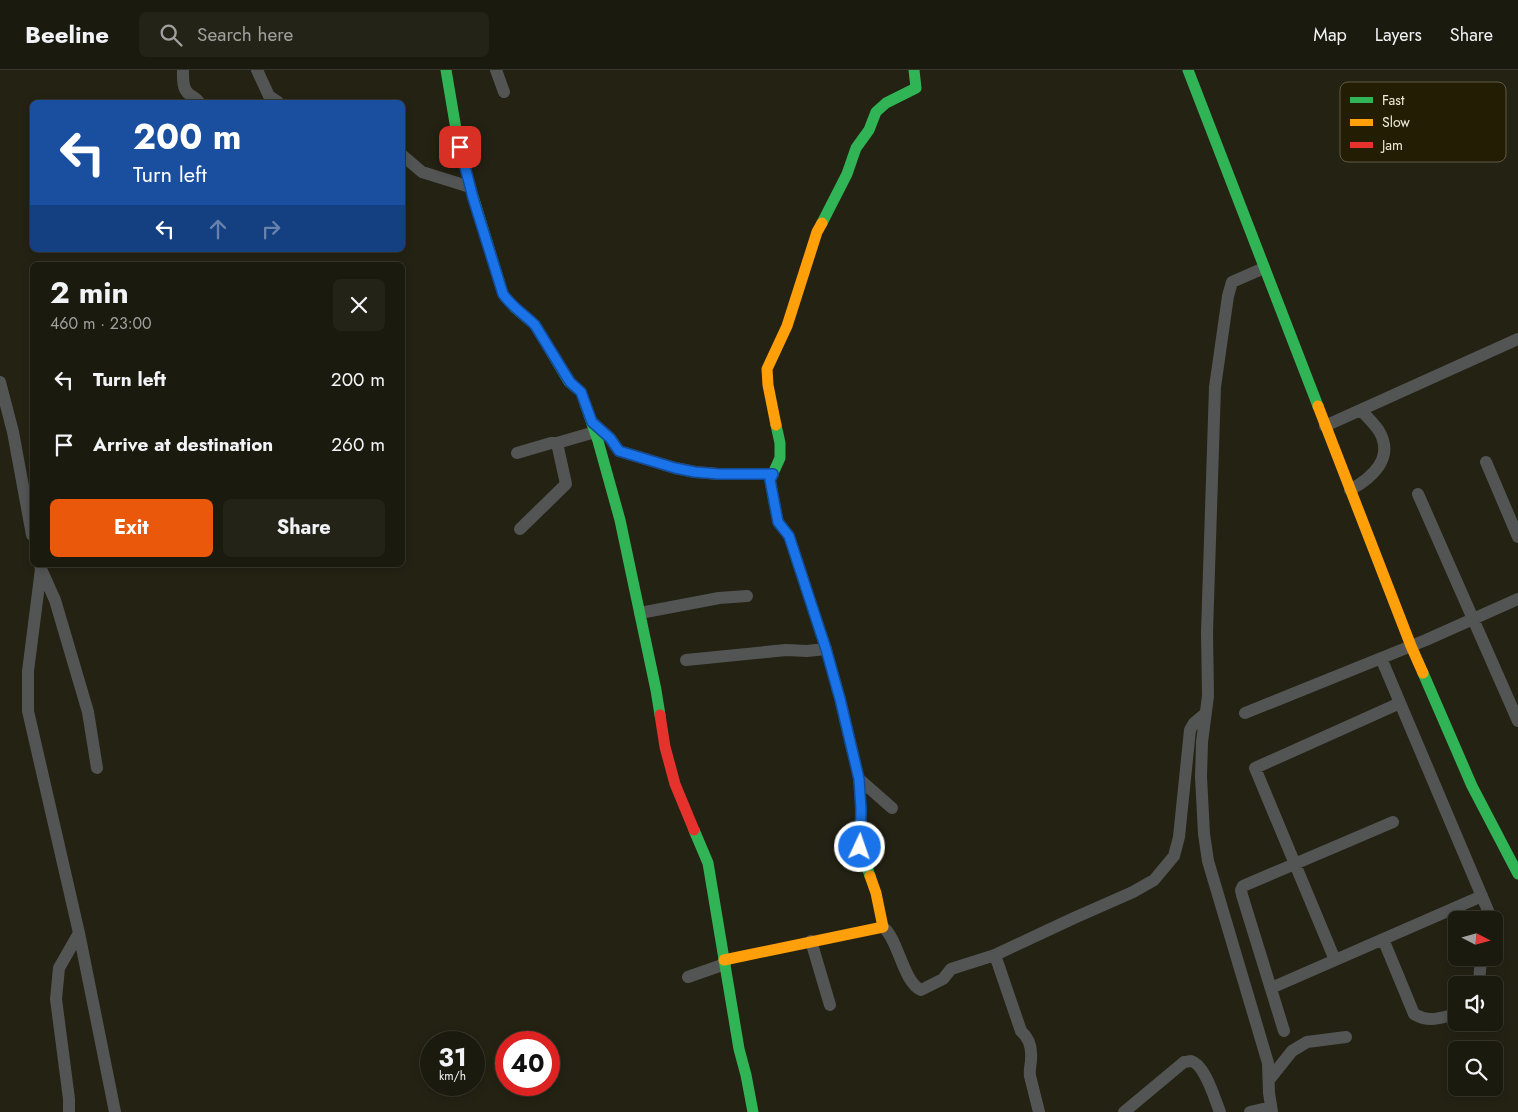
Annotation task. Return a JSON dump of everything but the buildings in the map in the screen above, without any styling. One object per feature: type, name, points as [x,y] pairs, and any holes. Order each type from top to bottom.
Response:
[{"type":"street","points":[[183,70],[183,82],[186,92],[197,100]]},
{"type":"street","points":[[257,70],[269,96],[275,100]]},
{"type":"street","points":[[446,70],[456,129],[470,187],[503,294],[509,304],[535,325],[570,382],[581,392],[593,427],[620,520],[672,774],[708,863],[739,1049],[753,1112]]},
{"type":"street","points":[[496,70],[504,92]]},
{"type":"street","points":[[914,70],[916,88],[886,102],[876,112],[869,130],[856,148],[847,174],[817,232],[787,326],[767,369],[768,385],[780,443],[780,458],[770,480],[778,522],[789,536],[826,649],[840,699],[859,779],[861,809],[860,847],[876,893],[883,927],[887,930],[915,987],[921,990],[942,979],[951,969],[996,955],[1154,880],[1174,856],[1179,837],[1190,730],[1194,723],[1206,714]]},
{"type":"street","points":[[1188,70],[1411,646],[1472,786],[1518,874]]},
{"type":"street","points":[[405,158],[422,172],[470,187]]},
{"type":"street","points":[[1250,1112],[1272,1109],[1269,1093],[1268,1063],[1208,861],[1204,834],[1201,777],[1202,742],[1208,696],[1215,387],[1228,296],[1232,282],[1264,268]]},
{"type":"street","points":[[1326,426],[1518,339]]},
{"type":"street","points":[[0,382],[13,432],[30,524]]},
{"type":"street","points":[[1350,490],[1372,476],[1383,457],[1382,438],[1378,430],[1361,410]]},
{"type":"street","points":[[593,427],[610,438],[619,451],[675,468],[719,474],[773,474]]},
{"type":"street","points":[[517,453],[557,443],[593,427]]},
{"type":"street","points":[[520,529],[566,484],[557,443]]},
{"type":"street","points":[[1486,462],[1518,536]]},
{"type":"street","points":[[1418,494],[1518,722]]},
{"type":"street","points":[[40,567],[55,600],[88,712],[97,768]]},
{"type":"street","points":[[40,567],[28,671],[28,711],[79,932],[115,1112]]},
{"type":"street","points":[[640,613],[719,598],[746,596]]},
{"type":"street","points":[[1246,713],[1411,646],[1518,599]]},
{"type":"street","points":[[686,660],[786,650],[807,651],[826,649]]},
{"type":"street","points":[[1381,658],[1488,911]]},
{"type":"street","points":[[1335,960],[1255,768],[1400,703]]},
{"type":"street","points":[[859,779],[892,808]]},
{"type":"street","points":[[1284,1031],[1242,895],[1243,886],[1393,822]]},
{"type":"street","points":[[1271,988],[1482,896]]},
{"type":"street","points":[[688,977],[724,962],[811,941],[883,927]]},
{"type":"street","points":[[69,1112],[70,1099],[56,999],[59,968],[79,932]]},
{"type":"street","points":[[1384,939],[1414,1014],[1434,1020],[1448,1016]]},
{"type":"street","points":[[811,941],[830,1005]]},
{"type":"street","points":[[996,955],[1022,1031],[1030,1043],[1032,1058],[1029,1071],[1039,1112]]},
{"type":"street","points":[[1269,1080],[1292,1051],[1307,1042],[1346,1037]]},
{"type":"street","points":[[1124,1112],[1184,1062],[1191,1061],[1197,1064],[1206,1077],[1220,1112]]},
{"type":"traffic: fast","points":[[446,70],[456,129],[469,183],[503,294],[514,307],[535,325],[569,382],[581,392],[598,441],[620,520],[660,715]]},
{"type":"traffic: fast","points":[[822,223],[847,174],[856,148],[869,130],[876,112],[886,103],[916,88],[914,70]]},
{"type":"traffic: fast","points":[[1188,70],[1318,406]]},
{"type":"traffic: fast","points":[[776,425],[780,443],[780,458],[770,480],[778,522],[789,536],[826,649],[840,699],[859,779],[861,809],[860,847],[870,876]]},
{"type":"traffic: fast","points":[[1423,673],[1472,786],[1518,874]]},
{"type":"traffic: fast","points":[[694,830],[708,863],[739,1049],[753,1112]]},
{"type":"traffic: slow","points":[[776,425],[768,385],[767,369],[787,326],[817,232],[822,223]]},
{"type":"traffic: slow","points":[[1318,406],[1423,673]]},
{"type":"traffic: slow","points":[[724,960],[883,927],[876,893],[870,876]]},
{"type":"traffic: jam","points":[[660,715],[665,747],[675,784],[694,830]]},
{"type":"route","points":[[460,147],[473,198],[503,294],[509,304],[535,325],[570,382],[581,392],[592,422],[603,430],[619,451],[695,472],[773,474],[770,480],[778,522],[789,536],[826,649],[859,779],[861,809],[860,847]]}]
